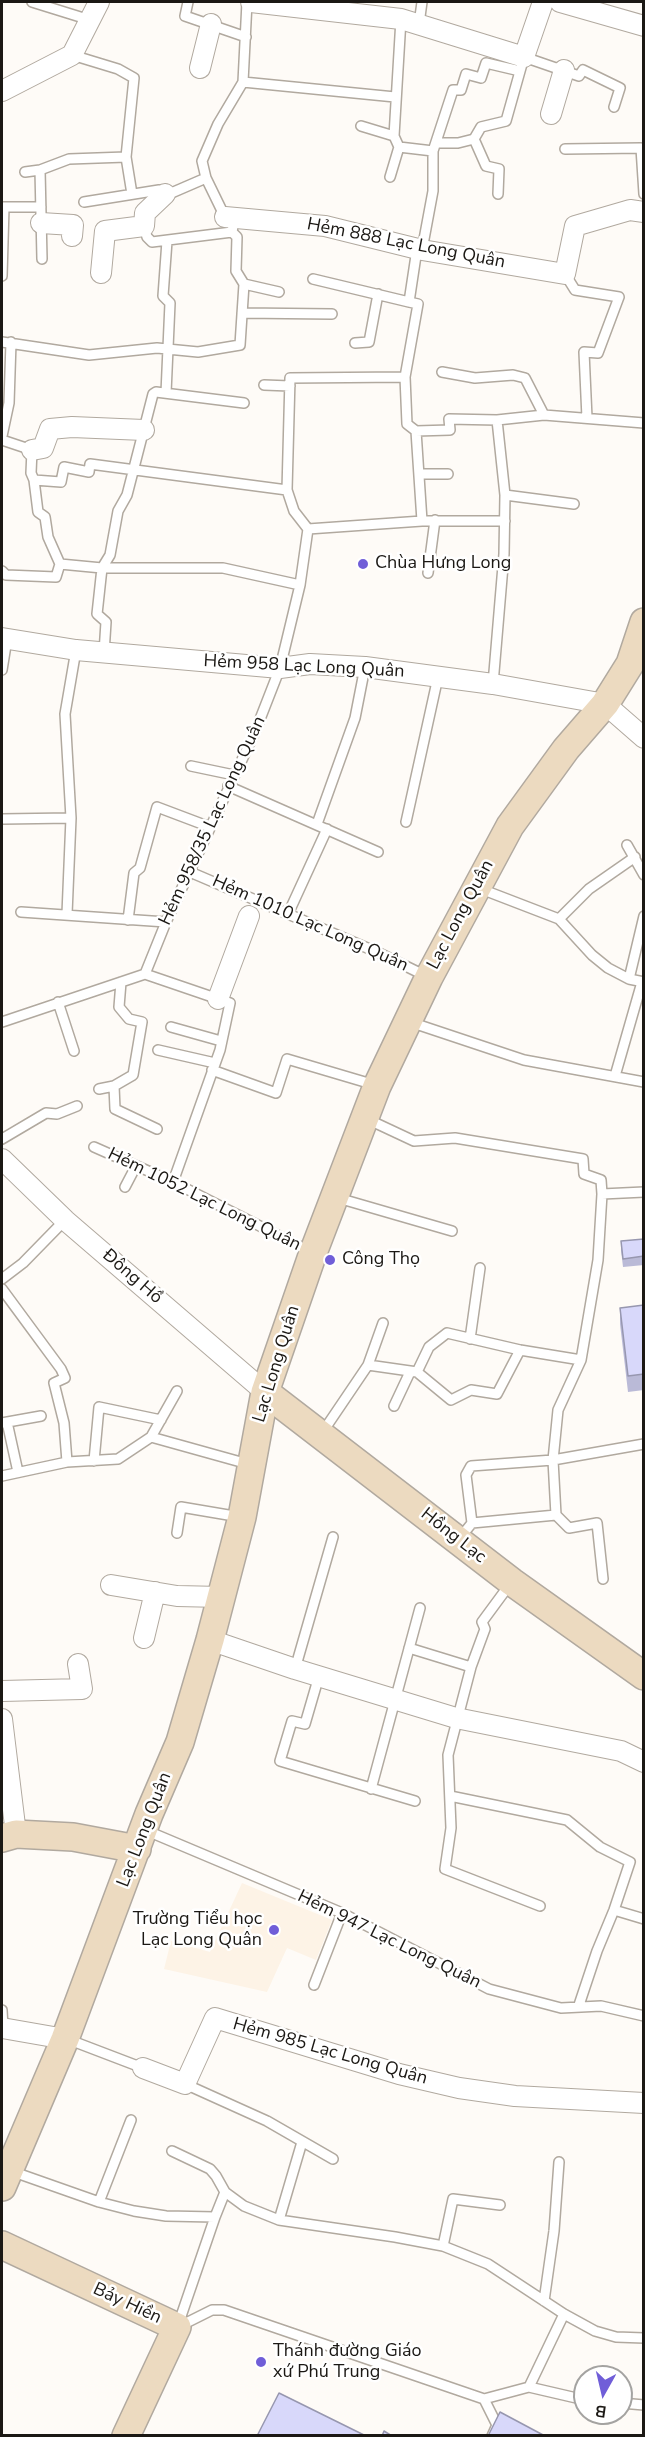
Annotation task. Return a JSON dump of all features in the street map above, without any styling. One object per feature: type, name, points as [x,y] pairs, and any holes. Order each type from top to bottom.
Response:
[{"type":"main road","name":"Lạc Long Quân","points":[[4,2175],[65,2039],[140,1839],[180,1742],[210,1640],[242,1517],[265,1392],[313,1253],[377,1086],[429,977],[510,826],[566,749],[637,664],[644,621]]},
{"type":"main road","name":"Hồng Lạc","points":[[265,1392],[321,1434],[465,1532],[512,1582],[642,1673]]},
{"type":"main road","points":[[9,1836],[140,1839]]},
{"type":"main road","name":"Bảy Hiền","points":[[2,2245],[177,2327],[126,2436]]},
{"type":"street","points":[[2,91],[72,55],[99,2]]},
{"type":"street","points":[[249,2],[410,22],[522,64],[543,2]]},
{"type":"street","points":[[560,2],[581,4],[644,26]]},
{"type":"street","points":[[200,68],[211,24]]},
{"type":"street","points":[[551,114],[564,70]]},
{"type":"street","points":[[101,273],[105,231],[144,226],[145,213],[165,194]]},
{"type":"street","points":[[565,274],[575,226],[630,210],[644,212]]},
{"type":"street","points":[[41,215],[73,225],[72,236]]},
{"type":"street","name":"Hẻm 888 Lạc Long Quân","points":[[230,222],[325,226],[419,250],[565,274]]},
{"type":"street","points":[[32,450],[43,448],[50,429],[72,427],[144,429]]},
{"type":"street","name":"Hẻm 958 Lạc Long Quân","points":[[4,639],[104,653],[280,668],[310,664],[365,667],[493,684],[605,704]]},
{"type":"street","points":[[605,704],[644,738]]},
{"type":"street","points":[[224,1001],[249,916]]},
{"type":"street","name":"Đông Hồ","points":[[2,1158],[65,1220],[265,1392]]},
{"type":"street","points":[[111,1585],[177,1596],[221,1597]]},
{"type":"street","points":[[144,1638],[155,1592]]},
{"type":"street","points":[[210,1640],[295,1669],[456,1718],[621,1751],[644,1762]]},
{"type":"street","points":[[2,1691],[82,1689],[78,1664]]},
{"type":"street","points":[[2,1719],[9,1836]]},
{"type":"street","name":"Hẻm 985 Lạc Long Quân","points":[[185,2084],[215,2018],[399,2074],[459,2088],[515,2096],[644,2103]]},
{"type":"street","points":[[2,2022],[65,2039]]},
{"type":"street","points":[[143,2068],[185,2084]]},
{"type":"lane","points":[[32,2],[90,21]]},
{"type":"lane","points":[[188,2],[184,16],[246,37]]},
{"type":"lane","points":[[2,571],[6,575],[56,577],[60,564],[48,537],[45,517],[38,512],[31,473],[32,450],[2,438],[9,402],[6,342],[89,355],[169,348],[198,352],[240,345],[244,284],[236,271],[237,237],[206,178],[202,161],[218,124],[243,82],[249,2]]},
{"type":"lane","points":[[390,177],[399,147],[394,136],[397,107],[394,97],[410,22],[422,2]]},
{"type":"lane","points":[[72,55],[118,69],[135,78],[126,157],[132,194]]},
{"type":"lane","points":[[409,302],[433,191],[434,147],[453,90],[461,90],[466,74],[481,78],[486,63],[522,64],[564,70],[579,76],[583,70],[620,88],[614,107]]},
{"type":"lane","points":[[474,140],[481,127],[506,121],[522,64]]},
{"type":"lane","points":[[243,82],[394,97]]},
{"type":"lane","points":[[361,126],[394,136]]},
{"type":"lane","points":[[399,147],[434,147],[474,140]]},
{"type":"lane","points":[[474,140],[486,166],[499,169],[498,194]]},
{"type":"lane","points":[[565,149],[641,148],[644,194]]},
{"type":"lane","points":[[25,172],[40,170],[69,159],[126,157]]},
{"type":"lane","points":[[40,170],[42,259]]},
{"type":"lane","points":[[84,202],[159,190],[165,194],[206,178]]},
{"type":"lane","points":[[2,276],[3,207],[41,215]]},
{"type":"lane","points":[[144,226],[147,237],[152,242],[167,241],[230,222]]},
{"type":"lane","points":[[166,393],[170,303],[163,296],[167,241]]},
{"type":"lane","points":[[565,274],[575,290],[619,297],[598,353],[584,352],[587,418]]},
{"type":"lane","points":[[313,279],[418,304],[405,377],[407,424],[416,431],[450,430],[449,419],[497,420],[544,415],[644,423]]},
{"type":"lane","points":[[244,284],[279,292]]},
{"type":"lane","points":[[355,343],[369,342],[378,294]]},
{"type":"lane","points":[[242,313],[332,314]]},
{"type":"lane","points":[[442,372],[475,378],[513,375],[525,378],[544,415]]},
{"type":"lane","points":[[264,385],[405,377]]},
{"type":"lane","points":[[290,382],[287,490],[294,511],[308,530],[422,520],[505,521]]},
{"type":"lane","points":[[104,653],[106,622],[97,614],[102,568],[110,555],[118,511],[127,495],[153,394],[156,392],[244,403]]},
{"type":"lane","points":[[493,684],[505,521],[505,495],[497,420]]},
{"type":"lane","points":[[416,431],[422,520]]},
{"type":"lane","points":[[34,480],[61,482],[64,467],[89,472],[90,464],[287,490]]},
{"type":"lane","points":[[419,474],[448,474]]},
{"type":"lane","points":[[505,495],[574,504]]},
{"type":"lane","points":[[428,573],[435,520]]},
{"type":"lane","name":"Hẻm 958/35 Lạc Long Quân","points":[[145,974],[166,922],[255,732],[280,668],[300,585],[308,530]]},
{"type":"lane","points":[[60,564],[102,568],[223,568],[300,585]]},
{"type":"lane","points":[[2,670],[4,639]]},
{"type":"lane","points":[[67,915],[71,818],[64,714],[76,650]]},
{"type":"lane","points":[[317,824],[355,717],[365,667]]},
{"type":"lane","points":[[406,822],[438,677]]},
{"type":"lane","points":[[191,766],[234,775]]},
{"type":"lane","points":[[228,786],[378,852]]},
{"type":"lane","points":[[128,920],[134,873],[140,868],[157,807],[210,827]]},
{"type":"lane","points":[[2,819],[71,818]]},
{"type":"lane","points":[[288,914],[327,829]]},
{"type":"lane","points":[[627,845],[644,875]]},
{"type":"lane","points":[[559,919],[589,889],[635,856]]},
{"type":"lane","name":"Hẻm 1010 Lạc Long Quân","points":[[190,872],[429,977]]},
{"type":"lane","points":[[476,887],[559,919],[592,955],[608,968],[628,979],[643,982],[615,1076]]},
{"type":"lane","points":[[21,912],[166,922]]},
{"type":"lane","points":[[628,979],[644,916]]},
{"type":"lane","points":[[2,1022],[145,974],[224,1001],[221,1041],[214,1067],[173,1182]]},
{"type":"lane","points":[[99,1089],[114,1086],[133,1075],[142,1022],[129,1019],[119,1007],[122,982]]},
{"type":"lane","points":[[58,1002],[74,1051]]},
{"type":"lane","points":[[408,1022],[524,1060],[644,1082]]},
{"type":"lane","points":[[171,1027],[221,1041]]},
{"type":"lane","points":[[158,1050],[214,1067],[276,1093],[287,1059],[377,1086]]},
{"type":"lane","points":[[114,1086],[115,1109],[157,1129]]},
{"type":"lane","points":[[2,1139],[46,1113],[57,1114],[77,1106]]},
{"type":"lane","points":[[364,1118],[414,1141],[455,1138],[582,1159],[584,1174],[601,1180],[598,1260],[581,1360],[558,1410],[553,1460],[556,1515],[569,1528],[597,1523],[603,1579]]},
{"type":"lane","name":"Hẻm 1052 Lạc Long Quân","points":[[94,1147],[173,1182],[313,1253]]},
{"type":"lane","points":[[125,1187],[136,1166]]},
{"type":"lane","points":[[602,1194],[644,1192]]},
{"type":"lane","points":[[336,1197],[452,1231]]},
{"type":"lane","points":[[2,1279],[23,1263],[65,1220]]},
{"type":"lane","points":[[470,1339],[480,1268]]},
{"type":"lane","points":[[2,1289],[61,1369],[65,1378],[54,1383],[64,1423],[67,1462]]},
{"type":"lane","points":[[321,1434],[343,1406],[368,1365],[383,1323]]},
{"type":"lane","points":[[394,1406],[429,1347],[447,1333],[520,1350],[581,1360]]},
{"type":"lane","points":[[368,1365],[414,1372],[451,1400],[471,1390],[497,1394],[520,1350]]},
{"type":"lane","points":[[2,1476],[67,1462],[118,1459],[151,1437],[177,1391]]},
{"type":"lane","points":[[94,1461],[99,1407],[161,1420]]},
{"type":"lane","points":[[18,1472],[4,1423],[41,1416]]},
{"type":"lane","points":[[151,1437],[250,1465]]},
{"type":"lane","points":[[556,1515],[465,1532],[466,1475],[471,1466],[553,1460],[644,1444]]},
{"type":"lane","points":[[177,1533],[182,1507],[242,1517]]},
{"type":"lane","points":[[295,1669],[333,1537]]},
{"type":"lane","points":[[512,1582],[482,1622],[485,1629],[456,1718],[448,1755],[451,1828],[445,1869],[540,1906]]},
{"type":"lane","points":[[371,1789],[420,1608]]},
{"type":"lane","points":[[408,1648],[471,1667]]},
{"type":"lane","points":[[319,1676],[305,1724],[292,1721],[280,1761],[415,1801]]},
{"type":"lane","points":[[450,1796],[567,1820],[600,1847],[630,1862],[615,1910],[597,1951],[579,2006]]},
{"type":"lane","name":"Hẻm 947 Lạc Long Quân","points":[[140,1839],[342,1913],[489,1989],[561,2008],[601,2006],[644,2016]]},
{"type":"lane","points":[[615,1910],[644,1919]]},
{"type":"lane","points":[[314,1985],[342,1913]]},
{"type":"lane","points":[[65,2039],[143,2068]]},
{"type":"lane","points":[[185,2084],[267,2121],[333,2159]]},
{"type":"lane","points":[[99,2202],[130,2120]]},
{"type":"lane","points":[[279,2220],[302,2142]]},
{"type":"lane","points":[[172,2151],[210,2169],[225,2192],[244,2206],[279,2220],[395,2237],[443,2247],[488,2264],[564,2314],[605,2335],[644,2338]]},
{"type":"lane","points":[[544,2301],[554,2231],[559,2162]]},
{"type":"lane","points":[[4,2175],[99,2202],[166,2216],[215,2217]]},
{"type":"lane","points":[[177,2327],[225,2192]]},
{"type":"lane","points":[[443,2247],[453,2199],[500,2205]]},
{"type":"lane","points":[[177,2327],[212,2310],[235,2313],[484,2399],[529,2387],[573,2397]]},
{"type":"lane","points":[[529,2387],[564,2314]]},
{"type":"lane","points":[[484,2399],[497,2425],[492,2436]]},
{"type":"shaded area","name":"Trường Tiểu học Lạc Long Quân","points":[[242,1883],[332,1920],[316,1960],[287,1948],[267,1992],[164,1969],[171,1941],[210,1952]]},
{"type":"building","points":[[644,1239],[644,1256],[623,1259],[621,1241]]},
{"type":"building","points":[[644,1305],[644,1374],[628,1376],[620,1308]]},
{"type":"building","points":[[279,2393],[366,2436],[257,2436]]},
{"type":"building","points":[[500,2412],[545,2436],[488,2436]]},
{"type":"building","points":[[384,2431],[392,2436],[382,2436]]},
{"type":"place","name":"Chùa Hưng Long","points":[[363,564]]},
{"type":"place","name":"Công Thọ","points":[[330,1260]]},
{"type":"place","name":"Trường Tiểu học Lạc Long Quân","points":[[274,1930]]},
{"type":"place","name":"Thánh đường Giáo xứ Phú Trung","points":[[261,2362]]}]
